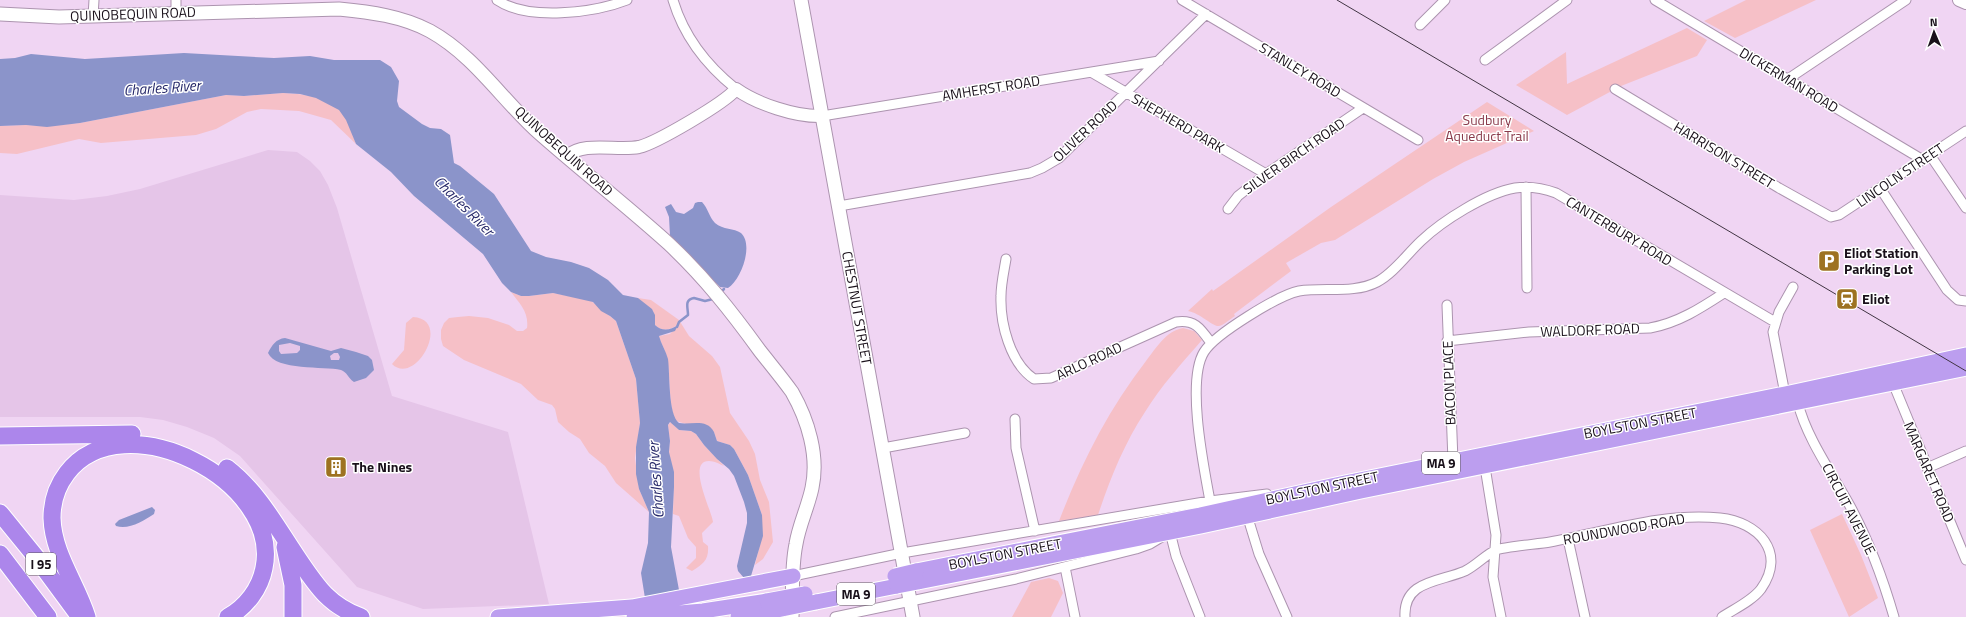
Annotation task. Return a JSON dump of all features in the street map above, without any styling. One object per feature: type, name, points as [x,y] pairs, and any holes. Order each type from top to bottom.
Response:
[{"type":"highway","name":"BOYLSTON STREET","points":[[917,577],[1319,488],[1786,394],[1966,356]]},
{"type":"highway","name":"BOYLSTON STREET","points":[[639,613],[677,614],[767,607],[917,577],[1170,532],[1966,368]]},
{"type":"highway","points":[[0,436],[138,434],[161,437],[210,456],[237,476],[260,502],[325,596],[339,607],[361,617]]},
{"type":"highway","points":[[87,617],[81,598],[57,546],[52,522],[54,501],[62,480],[82,459],[102,448],[123,445],[164,450],[184,456],[202,465],[234,489],[256,519],[263,534],[266,549],[262,577],[248,600],[238,611],[228,617]]},
{"type":"highway","name":"I 95","points":[[0,513],[36,556],[80,617]]},
{"type":"highway","points":[[283,537],[293,585],[293,617]]},
{"type":"highway","name":"I 95","points":[[0,554],[48,617]]},
{"type":"highway","points":[[498,617],[617,609],[639,613],[675,599],[793,576]]},
{"type":"highway","name":"BOYLSTON STREET","points":[[738,617],[767,607]]},
{"type":"main road","name":"CHESTNUT STREET","points":[[801,0],[902,553],[912,617]]},
{"type":"main road","name":"QUINOBEQUIN ROAD","points":[[0,14],[93,16],[176,6],[329,9],[378,14],[415,24],[439,37],[465,57],[532,126],[654,231],[715,291],[738,319],[796,399],[809,432],[814,458],[814,473],[812,489],[797,538],[793,576],[792,617]]},
{"type":"street","points":[[93,16],[94,0]]},
{"type":"street","points":[[497,0],[516,8],[566,13],[596,10],[627,0]]},
{"type":"street","points":[[673,0],[683,26],[696,48],[714,70],[736,89],[752,99],[771,106],[806,115],[822,116]]},
{"type":"street","name":"STANLEY ROAD","points":[[1182,0],[1418,140]]},
{"type":"street","points":[[1420,25],[1445,0]]},
{"type":"street","points":[[1486,60],[1567,0]]},
{"type":"street","name":"DICKERMAN ROAD","points":[[1655,0],[1788,79],[1927,157],[1966,208]]},
{"type":"street","points":[[1788,79],[1906,0]]},
{"type":"street","points":[[1959,0],[1966,3]]},
{"type":"street","name":"OLIVER ROAD","points":[[839,206],[1036,171],[1059,158],[1206,14]]},
{"type":"street","name":"AMHERST ROAD","points":[[822,116],[1159,61]]},
{"type":"street","name":"SHEPHERD PARK","points":[[1091,72],[1266,174]]},
{"type":"street","points":[[567,156],[580,149],[623,149],[652,143],[722,102],[736,89]]},
{"type":"street","name":"HARRISON STREET","points":[[1615,89],[1779,188],[1828,216],[1834,217]]},
{"type":"street","name":"SILVER BIRCH ROAD","points":[[1228,209],[1238,196],[1266,174],[1364,108]]},
{"type":"street","name":"LINCOLN STREET","points":[[1834,217],[1841,214],[1966,132]]},
{"type":"street","points":[[1526,187],[1528,288]]},
{"type":"street","name":"CANTERBURY ROAD","points":[[1211,343],[1272,302],[1290,294],[1309,290],[1359,288],[1378,282],[1422,240],[1456,214],[1496,194],[1515,188],[1526,187],[1556,193],[1775,322]]},
{"type":"street","points":[[1880,188],[1947,290],[1958,300],[1966,301]]},
{"type":"street","name":"ARLO ROAD","points":[[1006,259],[1000,296],[1006,332],[1014,354],[1021,367],[1034,379],[1051,378],[1176,322],[1190,321],[1196,323],[1211,343]]},
{"type":"street","points":[[1786,394],[1774,339],[1775,322],[1793,287]]},
{"type":"street","name":"WALDORF ROAD","points":[[1447,341],[1529,332],[1650,328],[1667,325],[1695,311],[1724,293]]},
{"type":"street","name":"BACON PLACE","points":[[1447,305],[1447,341],[1453,461]]},
{"type":"street","points":[[1210,501],[1200,438],[1197,379],[1204,353],[1211,343]]},
{"type":"street","name":"MARGARET ROAD","points":[[1893,383],[1966,560]]},
{"type":"street","name":"CIRCUIT AVENUE","points":[[1798,403],[1804,423],[1851,509],[1872,552],[1885,586],[1894,617]]},
{"type":"street","points":[[1015,419],[1016,448],[1035,531]]},
{"type":"street","points":[[882,448],[965,433]]},
{"type":"street","points":[[1927,468],[1966,451]]},
{"type":"street","points":[[1484,467],[1496,535],[1493,577],[1501,617]]},
{"type":"street","points":[[793,576],[902,553],[1210,501],[1319,488]]},
{"type":"street","points":[[1247,515],[1259,554],[1287,617]]},
{"type":"street","name":"ROUNDWOOD ROAD","points":[[1496,550],[1568,539],[1670,518],[1694,516],[1721,518],[1746,524],[1755,530],[1768,546],[1771,557],[1770,568],[1761,589],[1755,595],[1722,617]]},
{"type":"street","points":[[835,617],[1065,567],[1143,547],[1170,532],[1176,556],[1200,617]]},
{"type":"street","points":[[1568,539],[1585,617]]},
{"type":"street","points":[[1405,617],[1407,601],[1416,588],[1465,571],[1496,550]]},
{"type":"street","points":[[1065,567],[1075,617]]},
{"type":"shaded area","points":[[268,150],[297,152],[310,161],[320,171],[328,185],[337,208],[392,396],[508,432],[549,604],[423,609],[357,587],[240,456],[214,438],[187,427],[163,420],[140,417],[0,417],[0,195],[74,200],[107,196],[140,189]]},
{"type":"green space","points":[[1746,0],[1816,0],[1735,38],[1704,21]]},
{"type":"green space","name":"Sudbury Aqueduct Trail","points":[[1687,28],[1707,40],[1697,56],[1621,86],[1567,115],[1516,85],[1566,52],[1567,84]]},
{"type":"green space","points":[[283,93],[313,97],[334,105],[340,110],[350,126],[356,144],[331,120],[299,111],[261,109],[247,112],[216,129],[196,135],[101,143],[79,139],[17,154],[0,153],[0,126],[47,126],[80,123],[226,95],[244,96]]},
{"type":"green space","name":"Sudbury Aqueduct Trail","points":[[1487,102],[1534,131],[1464,162],[1433,179],[1335,240],[1321,243],[1286,263],[1291,271],[1223,324],[1216,326],[1197,314],[1188,311],[1212,289],[1213,291],[1331,207]]},
{"type":"green space","points":[[511,292],[521,296],[553,293],[590,300],[616,321],[636,379],[640,423],[635,458],[639,489],[649,512],[616,483],[605,466],[589,453],[580,439],[558,422],[555,409],[552,405],[538,400],[521,384],[464,360],[443,346],[441,330],[444,323],[449,318],[469,316],[488,318],[509,325],[517,331],[523,331],[527,328],[527,317],[521,304]]},
{"type":"green space","points":[[638,298],[651,300],[679,320],[689,336],[712,356],[720,367],[730,413],[749,441],[755,454],[760,480],[769,502],[773,542],[763,559],[755,565],[760,544],[762,515],[748,475],[734,449],[730,445],[717,441],[714,432],[676,421],[673,415],[666,356],[659,336],[670,334],[678,325],[666,330],[660,329],[655,325],[654,313],[652,310]]},
{"type":"green space","points":[[413,317],[425,321],[430,328],[430,339],[426,350],[419,360],[411,367],[401,369],[392,364],[404,350],[406,323]]},
{"type":"green space","points":[[1183,328],[1194,331],[1202,340],[1179,366],[1151,402],[1137,424],[1118,462],[1098,515],[1059,521],[1086,458],[1119,399],[1166,336]]},
{"type":"green space","points":[[671,422],[679,430],[691,431],[696,434],[704,445],[724,466],[709,461],[703,463],[700,469],[702,487],[713,522],[702,533],[703,542],[708,546],[706,558],[702,564],[692,571],[686,568],[696,558],[696,547],[688,538],[679,516],[673,514],[674,476],[669,453],[670,441],[668,425]]},
{"type":"green space","points":[[1842,514],[1861,555],[1878,598],[1849,617],[1810,530]]},
{"type":"green space","points":[[1049,578],[1058,581],[1063,593],[1051,617],[1012,617],[1031,582]]},
{"type":"water","name":"Charles River","points":[[184,53],[274,58],[310,56],[334,60],[380,60],[391,67],[399,81],[397,101],[399,107],[422,124],[430,128],[441,129],[450,135],[454,163],[460,166],[494,194],[531,251],[546,257],[571,262],[589,268],[608,280],[623,295],[638,298],[652,309],[655,315],[655,325],[661,329],[669,329],[678,325],[675,331],[659,336],[668,359],[671,403],[675,419],[679,423],[698,423],[707,425],[711,428],[717,441],[730,445],[734,449],[748,475],[762,515],[763,536],[751,576],[744,578],[738,571],[737,566],[747,523],[747,513],[734,476],[729,469],[704,445],[696,434],[691,431],[679,430],[670,422],[668,425],[670,441],[669,452],[674,472],[671,547],[679,590],[667,592],[672,617],[648,617],[641,573],[648,543],[649,512],[639,489],[636,474],[636,447],[640,423],[636,379],[616,321],[601,311],[593,302],[553,293],[521,296],[511,292],[502,283],[483,254],[414,196],[391,172],[356,144],[346,120],[339,110],[316,98],[300,94],[283,93],[244,96],[226,95],[80,123],[47,127],[26,125],[0,126],[0,59],[15,58],[31,54],[85,59]]},
{"type":"water","points":[[702,202],[704,204],[715,223],[721,227],[738,231],[745,238],[746,254],[744,262],[737,278],[728,288],[720,287],[670,236],[669,217],[665,207],[671,204],[676,212],[684,214],[693,208],[695,203]]},
{"type":"water","points":[[285,338],[331,351],[341,348],[368,356],[372,360],[374,370],[366,378],[354,382],[345,372],[341,370],[301,367],[280,363],[273,359],[268,353],[275,343]],"holes":[[[290,343],[300,346],[300,350],[297,353],[281,354],[279,351],[279,345]],[[334,353],[338,353],[340,357],[339,360],[331,360],[330,356]]]},
{"type":"water","points":[[152,507],[155,510],[154,514],[141,522],[126,527],[116,526],[115,524],[119,520]]},
{"type":"waterway","points":[[677,327],[679,322],[688,315],[687,304],[689,300],[694,298],[705,301],[713,299]]},
{"type":"tram line","points":[[1337,0],[1966,371]]},
{"type":"place","name":"Eliot Station Parking Lot","points":[[1829,261]]},
{"type":"place","name":"Eliot","points":[[1847,299]]},
{"type":"place","name":"The Nines","points":[[336,467]]}]
